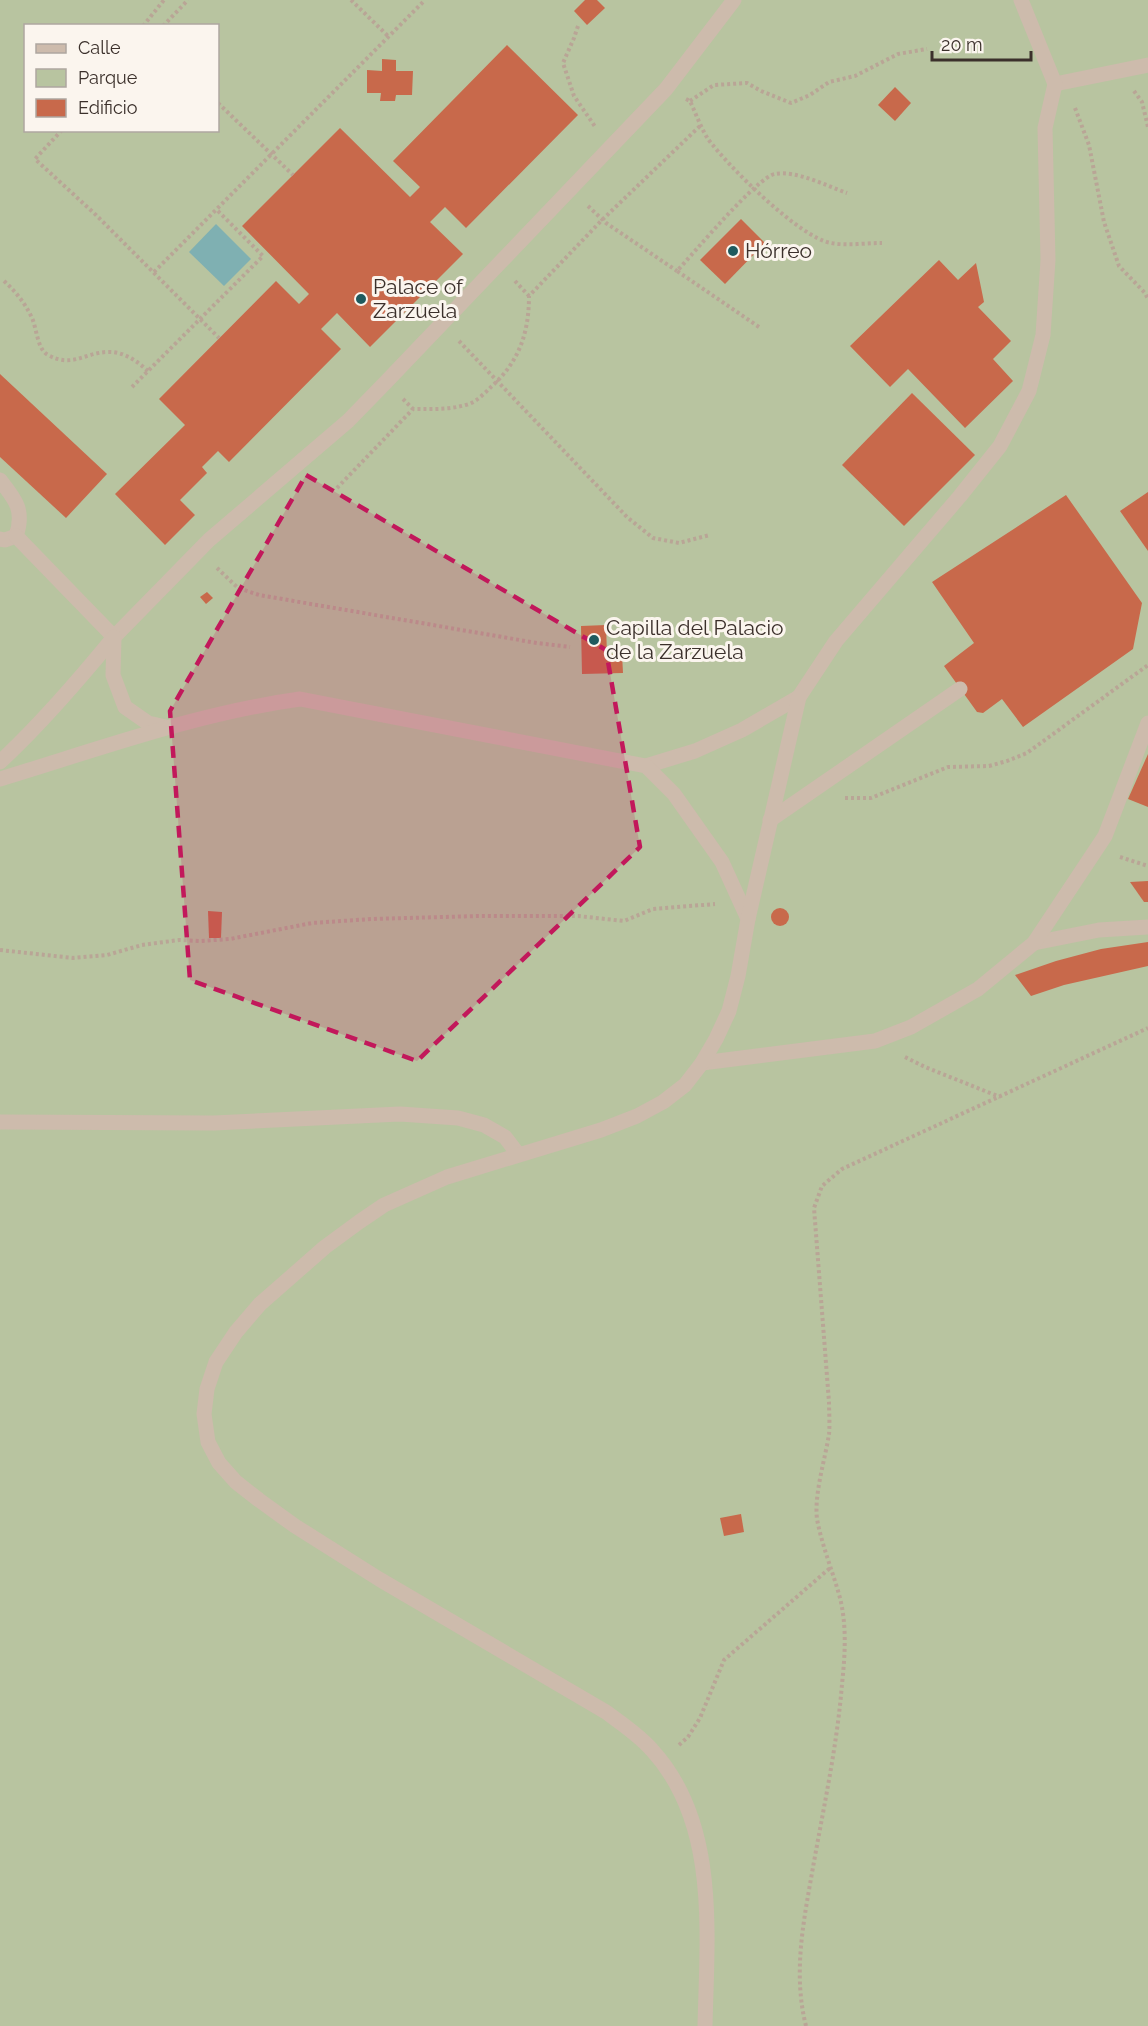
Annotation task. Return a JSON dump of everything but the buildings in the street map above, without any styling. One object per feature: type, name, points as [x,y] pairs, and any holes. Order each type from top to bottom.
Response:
[{"type":"lane","points":[[0,762],[31,733],[68,693],[114,637],[199,550],[348,421],[443,323],[666,89],[734,0]]},
{"type":"lane","points":[[705,2026],[707,1953],[705,1890],[698,1841],[690,1814],[678,1788],[658,1757],[638,1736],[606,1712],[379,1579],[295,1526],[236,1482],[219,1463],[208,1442],[204,1414],[207,1389],[216,1362],[236,1332],[260,1304],[325,1247],[384,1206],[447,1177],[601,1130],[637,1116],[663,1102],[685,1085],[716,1040],[729,1011],[738,976],[748,919],[799,697],[836,641],[1000,446],[1029,391],[1043,335],[1048,260],[1045,128],[1060,83],[1021,0]]},
{"type":"lane","points":[[1060,83],[1148,65]]},
{"type":"lane","points":[[0,480],[16,501],[20,514],[16,536]]},
{"type":"lane","points":[[0,539],[16,536]]},
{"type":"lane","points":[[16,536],[114,637],[113,675],[125,707],[148,723],[168,728]]},
{"type":"lane","points":[[770,819],[960,689]]},
{"type":"lane","points":[[0,779],[168,728],[252,706],[300,699],[646,766],[696,751],[742,730],[799,697]]},
{"type":"lane","points":[[702,1063],[875,1041],[912,1027],[978,988],[1034,943],[1105,836],[1148,723]]},
{"type":"lane","points":[[646,766],[674,794],[722,862],[748,919]]},
{"type":"lane","points":[[1034,943],[1099,930],[1148,927]]},
{"type":"lane","points":[[0,1122],[214,1123],[400,1114],[458,1118],[483,1125],[505,1137],[518,1154]]},
{"type":"path","points":[[145,24],[164,0]]},
{"type":"path","points":[[165,24],[188,0]]},
{"type":"path","points":[[351,0],[388,37]]},
{"type":"path","points":[[154,272],[425,0]]},
{"type":"path","points":[[578,26],[562,63],[574,96],[610,148]]},
{"type":"path","points":[[882,243],[830,243],[809,234],[765,200],[708,138],[690,101],[714,85],[747,83],[761,92],[791,103],[810,95],[829,82],[855,76],[898,54],[927,49]]},
{"type":"path","points":[[1119,72],[1143,102],[1148,127]]},
{"type":"path","points":[[1060,83],[1089,145],[1104,222],[1119,266],[1148,299]]},
{"type":"path","points":[[219,104],[293,176]]},
{"type":"path","points":[[337,488],[413,410],[440,410],[472,403],[498,381],[510,368],[520,351],[527,331],[529,296],[602,220],[701,125]]},
{"type":"path","points":[[60,132],[35,159],[154,272],[219,338]]},
{"type":"path","points":[[677,271],[754,188],[772,174],[787,173],[847,193]]},
{"type":"path","points":[[570,189],[602,220],[759,327]]},
{"type":"path","points":[[132,387],[263,256],[216,209]]},
{"type":"path","points":[[4,281],[23,302],[33,320],[45,354],[58,360],[70,361],[107,352],[122,354],[136,360],[148,371]]},
{"type":"path","points":[[443,323],[627,517],[653,538],[679,543],[710,535]]},
{"type":"path","points":[[199,550],[238,588],[259,595],[570,647]]},
{"type":"path","points":[[824,783],[836,797],[852,800],[871,798],[948,766],[989,766],[1007,761],[1027,753],[1148,665]]},
{"type":"path","points":[[0,950],[73,958],[107,955],[142,945],[178,940],[230,939],[312,923],[372,919],[567,916],[624,921],[653,909],[713,905],[737,895]]},
{"type":"path","points":[[806,2026],[801,2007],[799,1960],[806,1906],[836,1736],[845,1631],[840,1599],[817,1518],[820,1479],[829,1432],[829,1402],[814,1208],[822,1186],[842,1169],[1148,1028]]},
{"type":"path","points":[[875,1041],[925,1067],[1001,1097]]},
{"type":"path","points":[[658,1757],[678,1747],[688,1737],[700,1718],[724,1660],[830,1568]]},
{"type":"highlighted area","points":[[306,475],[606,650],[640,847],[417,1061],[190,980],[170,711]]},
{"type":"green space","points":[[0,0],[1148,0],[1148,2026],[0,2026]]},
{"type":"water","points":[[216,224],[251,259],[224,286],[189,252]]},
{"type":"place","name":"Hórreo","points":[[733,251]]},
{"type":"place","name":"Palace of Zarzuela","points":[[361,299]]},
{"type":"place","name":"Capilla del Palacio de la Zarzuela","points":[[594,640]]}]
